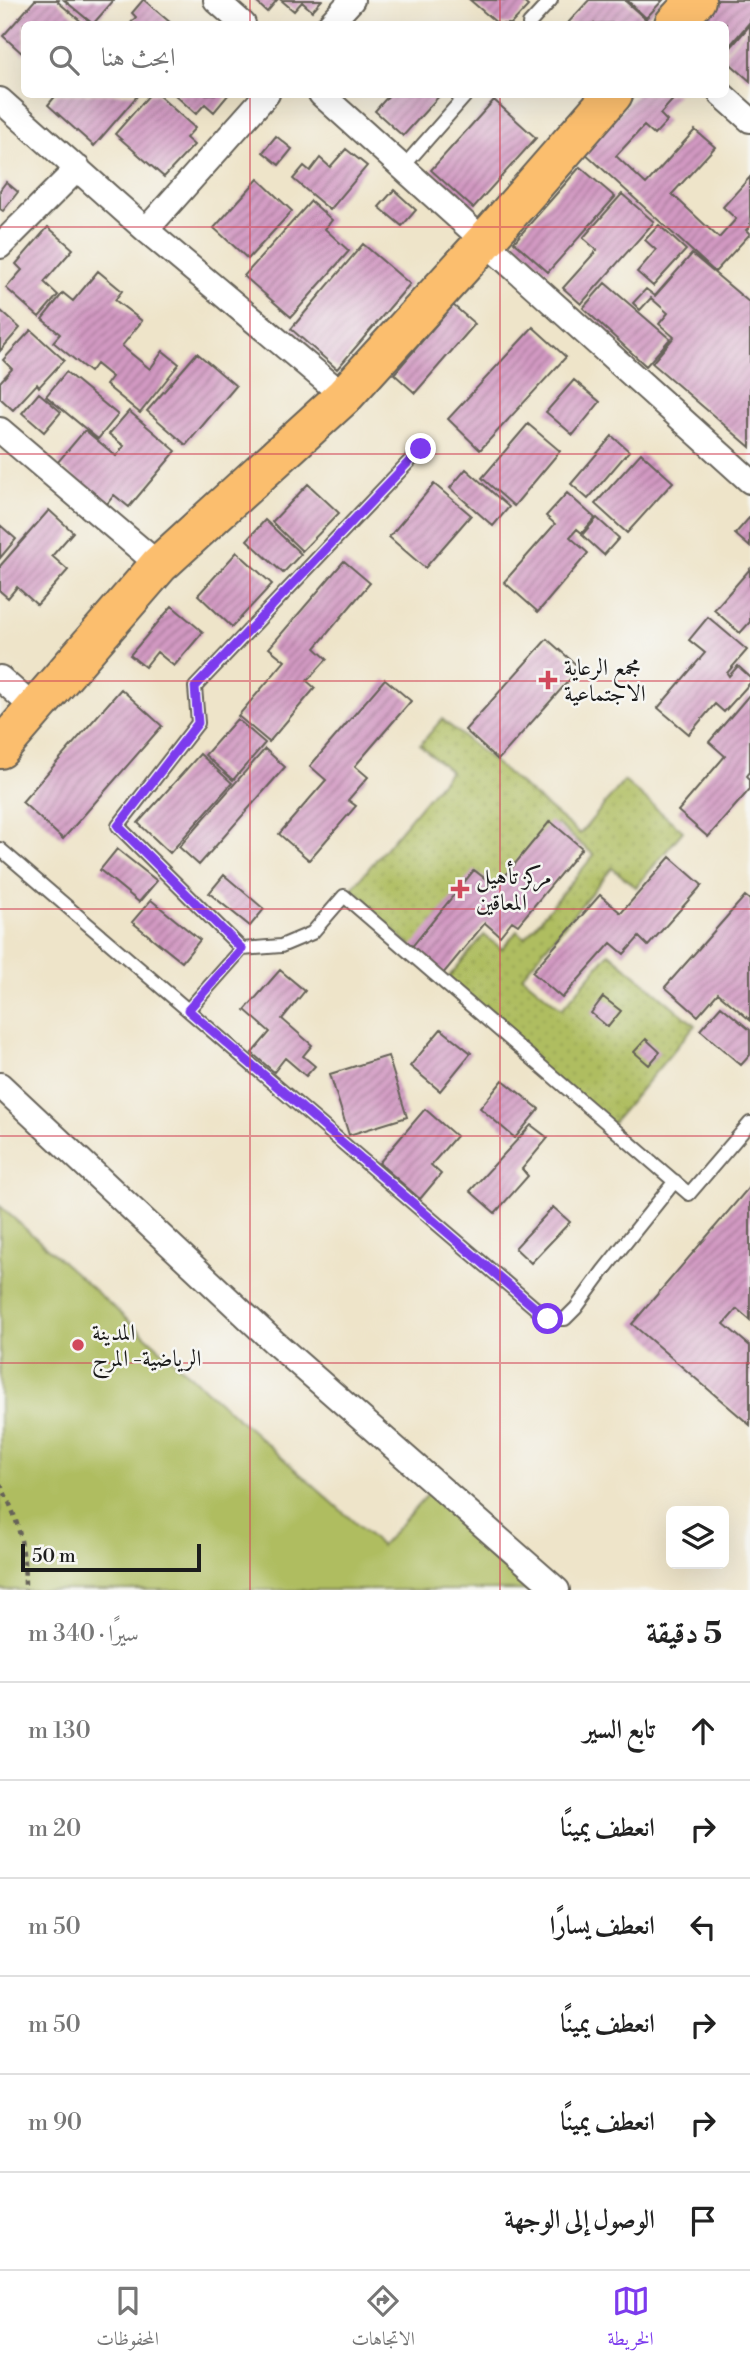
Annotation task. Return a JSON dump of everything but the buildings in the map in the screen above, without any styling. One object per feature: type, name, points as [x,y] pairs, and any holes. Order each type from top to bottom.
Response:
[{"type":"main road","points":[[677,21],[696,0]]},
{"type":"main road","points":[[0,749],[159,565],[344,396],[485,241],[610,98]]},
{"type":"street","points":[[215,0],[240,21]]},
{"type":"street","points":[[333,21],[352,0]]},
{"type":"street","points":[[146,230],[263,98]]},
{"type":"street","points":[[325,98],[750,481]]},
{"type":"street","points":[[726,98],[750,120]]},
{"type":"street","points":[[0,100],[146,230],[344,396]]},
{"type":"street","points":[[0,246],[78,167]]},
{"type":"street","points":[[0,430],[159,565]]},
{"type":"street","points":[[0,678],[35,709]]},
{"type":"street","points":[[0,1085],[274,1342],[557,1590]]},
{"type":"lane","points":[[532,21],[551,0]]},
{"type":"lane","points":[[403,167],[463,98]]},
{"type":"lane","points":[[242,949],[118,826],[198,723],[195,687],[421,449]]},
{"type":"lane","points":[[0,849],[548,1319],[565,1319],[576,1308],[675,1181]]},
{"type":"lane","points":[[188,1010],[242,949],[281,946],[312,933],[344,896],[689,1194],[750,1123]]},
{"type":"path","points":[[0,1484],[11,1505],[25,1555],[25,1590]]},
{"type":"green space","points":[[442,719],[580,834],[624,781],[683,831],[636,887],[612,868],[522,976],[562,1009],[609,953],[695,1025],[610,1126],[442,985],[484,935],[502,949],[517,931],[525,938],[594,855],[557,824],[498,894],[414,948],[348,893],[450,771],[420,745]]},
{"type":"green space","name":"المدينة الرياضية- المرج","points":[[0,1206],[381,1546],[438,1483],[558,1590],[0,1590]]},
{"type":"place","name":"مجمع الرعاية الاجتماعية","points":[[548,680]]},
{"type":"place","name":"مركز تأهيل المعاقين","points":[[460,889]]},
{"type":"place","name":"المدينة الرياضية- المرج","points":[[78,1345]]},
{"type":"route","points":[[421,449],[195,687],[198,723],[118,826],[242,949],[188,1010],[548,1319]]}]
